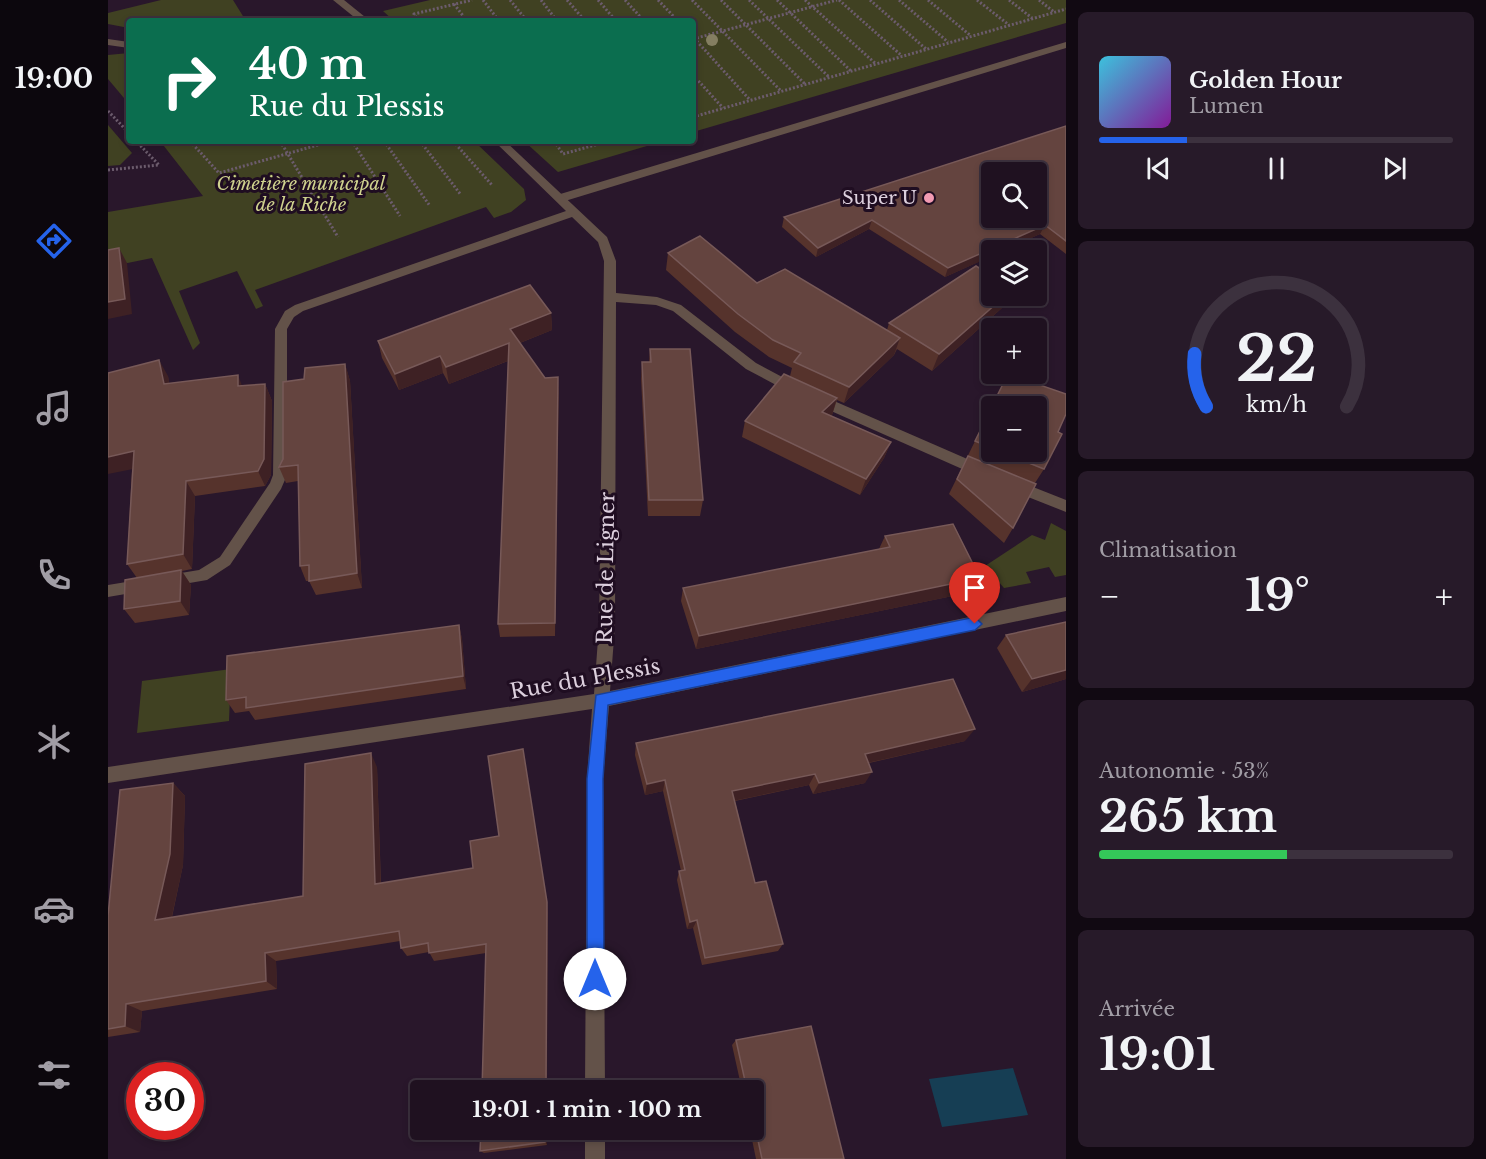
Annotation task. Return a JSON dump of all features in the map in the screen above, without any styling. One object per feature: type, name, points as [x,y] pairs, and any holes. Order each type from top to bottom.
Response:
[{"type":"street","points":[[338,0],[361,18]]},
{"type":"street","points":[[108,42],[126,45]]},
{"type":"street","points":[[561,198],[1066,45]]},
{"type":"street","name":"Rue de Ligner","points":[[502,144],[603,240],[610,261],[607,626],[595,779],[595,1080]]},
{"type":"street","points":[[108,591],[202,576],[216,569],[225,561],[276,485],[280,475],[281,329],[290,314],[310,304],[575,212]]},
{"type":"street","points":[[610,297],[641,298],[668,304],[686,314],[731,352],[772,379],[998,479],[1066,506]]},
{"type":"street","name":"Rue du Plessis","points":[[108,776],[601,700],[1066,604]]},
{"type":"street","points":[[595,1140],[595,1159]]},
{"type":"path","points":[[417,18],[414,14],[472,0]]},
{"type":"path","points":[[483,0],[497,18]]},
{"type":"path","points":[[510,0],[525,18]]},
{"type":"path","points":[[540,0],[555,18]]},
{"type":"path","points":[[567,0],[582,18]]},
{"type":"path","points":[[598,0],[613,18]]},
{"type":"path","points":[[625,0],[641,18]]},
{"type":"path","points":[[658,0],[675,18]]},
{"type":"path","points":[[692,0],[781,91]]},
{"type":"path","points":[[721,0],[806,84]]},
{"type":"path","points":[[749,0],[829,77]]},
{"type":"path","points":[[777,0],[851,71]]},
{"type":"path","points":[[805,0],[876,64]]},
{"type":"path","points":[[696,37],[838,0],[902,56]]},
{"type":"path","points":[[870,0],[926,49]]},
{"type":"path","points":[[899,0],[949,43]]},
{"type":"path","points":[[928,0],[971,36]]},
{"type":"path","points":[[977,0],[1009,25]]},
{"type":"path","points":[[1009,0],[1032,18]]},
{"type":"path","points":[[1039,0],[1054,12]]},
{"type":"path","points":[[454,4],[465,18]]},
{"type":"path","points":[[696,116],[1066,9]]},
{"type":"path","points":[[696,41],[750,100]]},
{"type":"path","points":[[696,78],[723,108]]},
{"type":"path","points":[[108,111],[126,130]]},
{"type":"path","points":[[108,170],[159,165],[139,144]]},
{"type":"path","points":[[193,144],[219,173],[322,144]]},
{"type":"path","points":[[282,144],[338,237]]},
{"type":"path","points":[[354,144],[400,216]]},
{"type":"path","points":[[386,144],[430,206]]},
{"type":"path","points":[[422,144],[461,195]]},
{"type":"path","points":[[456,144],[492,185]]},
{"type":"path","points":[[556,144],[563,154],[599,144]]},
{"type":"green space","points":[[161,0],[233,0],[244,18],[126,18],[126,27],[108,24],[108,13]]},
{"type":"green space","points":[[430,0],[1066,0],[1066,23],[696,131],[696,18],[391,18],[383,11]]},
{"type":"green space","points":[[126,53],[126,100],[108,79],[108,55]]},
{"type":"green space","points":[[108,125],[132,153],[120,165],[108,166]]},
{"type":"green space","name":"Cimetière municipal de la Riche","points":[[162,144],[477,144],[524,189],[526,200],[511,212],[494,218],[486,207],[255,290],[263,306],[256,309],[237,271],[179,291],[200,343],[193,350],[152,258],[108,267],[108,212],[203,196]]},
{"type":"green space","points":[[527,144],[654,144],[558,172]]},
{"type":"green space","points":[[1051,523],[1066,531],[1066,575],[1055,577],[1049,567],[1026,572],[1031,583],[1004,588],[985,566],[1032,535],[1045,540]]},
{"type":"green space","points":[[231,669],[229,721],[137,733],[142,681]]},
{"type":"water","points":[[1013,1068],[1028,1115],[942,1127],[929,1079]]},
{"type":"building","name":"Super U","points":[[1066,126],[1066,241],[1047,227],[1047,162],[981,162],[981,228],[1038,228],[1011,240],[981,240],[981,253],[948,268],[872,220],[818,248],[784,217]]},
{"type":"building","points":[[700,236],[757,283],[785,269],[900,338],[849,387],[794,362],[801,353],[773,340],[738,314],[668,253]]},
{"type":"building","points":[[119,248],[125,299],[108,302],[108,250]]},
{"type":"building","points":[[976,266],[981,269],[981,306],[994,306],[939,354],[889,323]]},
{"type":"building","points":[[530,285],[551,313],[510,329],[545,378],[558,377],[555,623],[498,624],[509,343],[446,367],[440,356],[395,374],[378,341]]},
{"type":"building","points":[[650,349],[690,349],[703,500],[649,500],[642,362],[651,362]]},
{"type":"building","points":[[159,360],[164,384],[238,375],[238,386],[265,384],[264,459],[258,471],[186,481],[183,554],[127,564],[134,451],[108,457],[108,373]]},
{"type":"building","points":[[345,364],[357,573],[309,581],[309,565],[300,566],[298,465],[279,467],[283,459],[283,382],[304,379],[305,368]]},
{"type":"building","points":[[784,374],[837,398],[822,412],[891,442],[866,479],[745,421]]},
{"type":"building","points":[[1003,384],[1037,384],[1066,394],[1066,414],[1058,432],[1062,434],[1044,469],[1026,462],[1047,462],[1047,396],[997,396]]},
{"type":"building","points":[[981,429],[981,443],[975,441]]},
{"type":"building","points":[[968,456],[1036,484],[1013,528],[957,479]]},
{"type":"building","points":[[953,524],[980,578],[699,636],[683,588],[890,547],[885,536]]},
{"type":"building","points":[[181,570],[180,601],[124,609],[125,580]]},
{"type":"building","points":[[1066,622],[1066,670],[1032,679],[1006,635]]},
{"type":"building","points":[[459,625],[463,676],[246,708],[246,697],[226,700],[227,656]]},
{"type":"building","points":[[953,679],[975,729],[865,754],[872,772],[819,783],[815,774],[732,791],[755,883],[766,881],[783,944],[705,958],[697,920],[690,922],[679,871],[685,870],[665,780],[647,784],[636,743]]},
{"type":"building","points":[[523,749],[547,902],[546,1080],[482,1080],[486,944],[429,953],[428,943],[401,948],[399,931],[265,953],[266,981],[126,1004],[125,1026],[108,1029],[108,916],[120,790],[173,783],[170,854],[155,920],[303,896],[305,764],[371,753],[375,884],[473,868],[470,841],[499,836],[488,756]]},
{"type":"building","points":[[811,1026],[844,1159],[762,1159],[758,1140],[764,1140],[764,1080],[745,1080],[736,1040]]},
{"type":"building","points":[[481,1140],[545,1140],[545,1142],[480,1151]]},
{"type":"place","name":"Super U","points":[[929,198]]},
{"type":"route","points":[[595,979],[595,779],[601,700],[975,624]]}]
